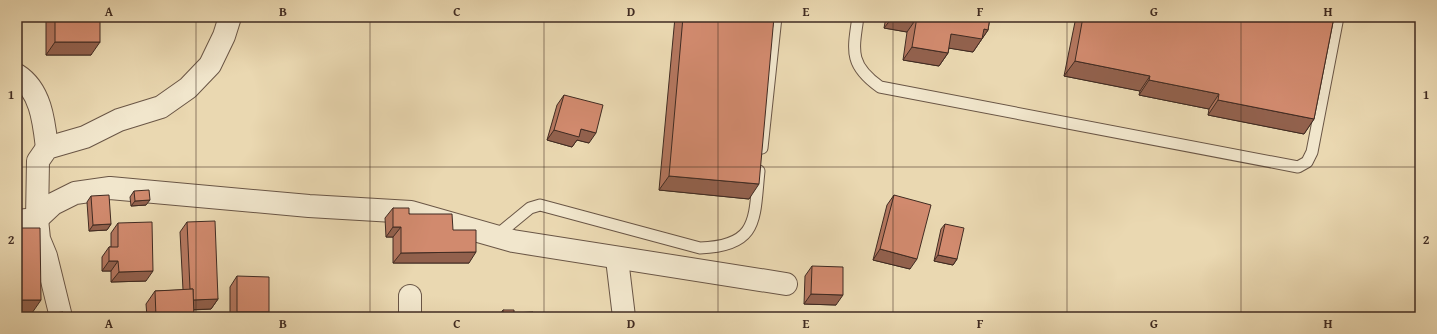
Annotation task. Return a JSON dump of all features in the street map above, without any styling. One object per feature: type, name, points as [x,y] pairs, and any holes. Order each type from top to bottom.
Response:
[{"type":"street","points":[[61,317],[46,256],[40,239],[27,220],[38,161],[47,148],[85,137],[119,120],[161,107],[188,88],[210,64],[224,36],[230,17]]},
{"type":"street","points":[[17,75],[34,93],[40,106],[47,148]]},
{"type":"street","points":[[27,220],[75,192],[110,188],[309,206],[411,212],[450,222],[495,237],[617,259],[786,284]]},
{"type":"street","points":[[617,259],[624,317]]},
{"type":"lane","points":[[495,237],[530,208],[540,205],[700,248],[721,247],[738,239],[749,229],[755,215],[776,17]]},
{"type":"lane","points":[[858,17],[853,51],[859,67],[867,78],[880,87],[1298,167],[1307,162],[1312,152],[1338,17]]},
{"type":"building","points":[[55,17],[100,17],[100,42],[55,42]]},
{"type":"building","points":[[683,17],[774,17],[759,184],[669,176]]},
{"type":"building","points":[[892,17],[915,17],[914,22]]},
{"type":"building","points":[[917,17],[990,17],[988,30],[984,29],[982,39],[951,34],[948,53],[912,47]]},
{"type":"building","points":[[1083,17],[1334,17],[1314,119],[1218,100],[1219,94],[1149,80],[1150,76],[1075,61]]},
{"type":"building","points":[[564,95],[603,105],[596,133],[581,129],[579,137],[554,130]]},
{"type":"building","points":[[149,190],[150,200],[135,201],[134,191]]},
{"type":"building","points":[[109,195],[111,224],[93,225],[91,196]]},
{"type":"building","points":[[894,195],[931,205],[917,259],[880,249]]},
{"type":"building","points":[[393,208],[409,208],[409,214],[452,214],[453,230],[476,230],[476,252],[401,253],[401,227],[393,227]]},
{"type":"building","points":[[215,221],[218,299],[193,300],[193,289],[190,289],[187,222]]},
{"type":"building","points":[[152,222],[153,271],[119,272],[118,261],[109,261],[109,247],[118,247],[118,223]]},
{"type":"building","points":[[945,224],[964,228],[957,259],[938,255]]},
{"type":"building","points":[[17,228],[40,228],[41,300],[17,300]]},
{"type":"building","points":[[812,266],[843,267],[843,295],[811,294]]},
{"type":"building","points":[[237,276],[269,277],[269,312],[237,312]]},
{"type":"building","points":[[193,289],[194,317],[156,317],[155,291]]},
{"type":"building","points":[[503,310],[514,310],[514,313],[533,312],[533,317],[503,317]]},
{"type":"building","points":[[63,312],[64,317],[27,317],[27,316]]}]
